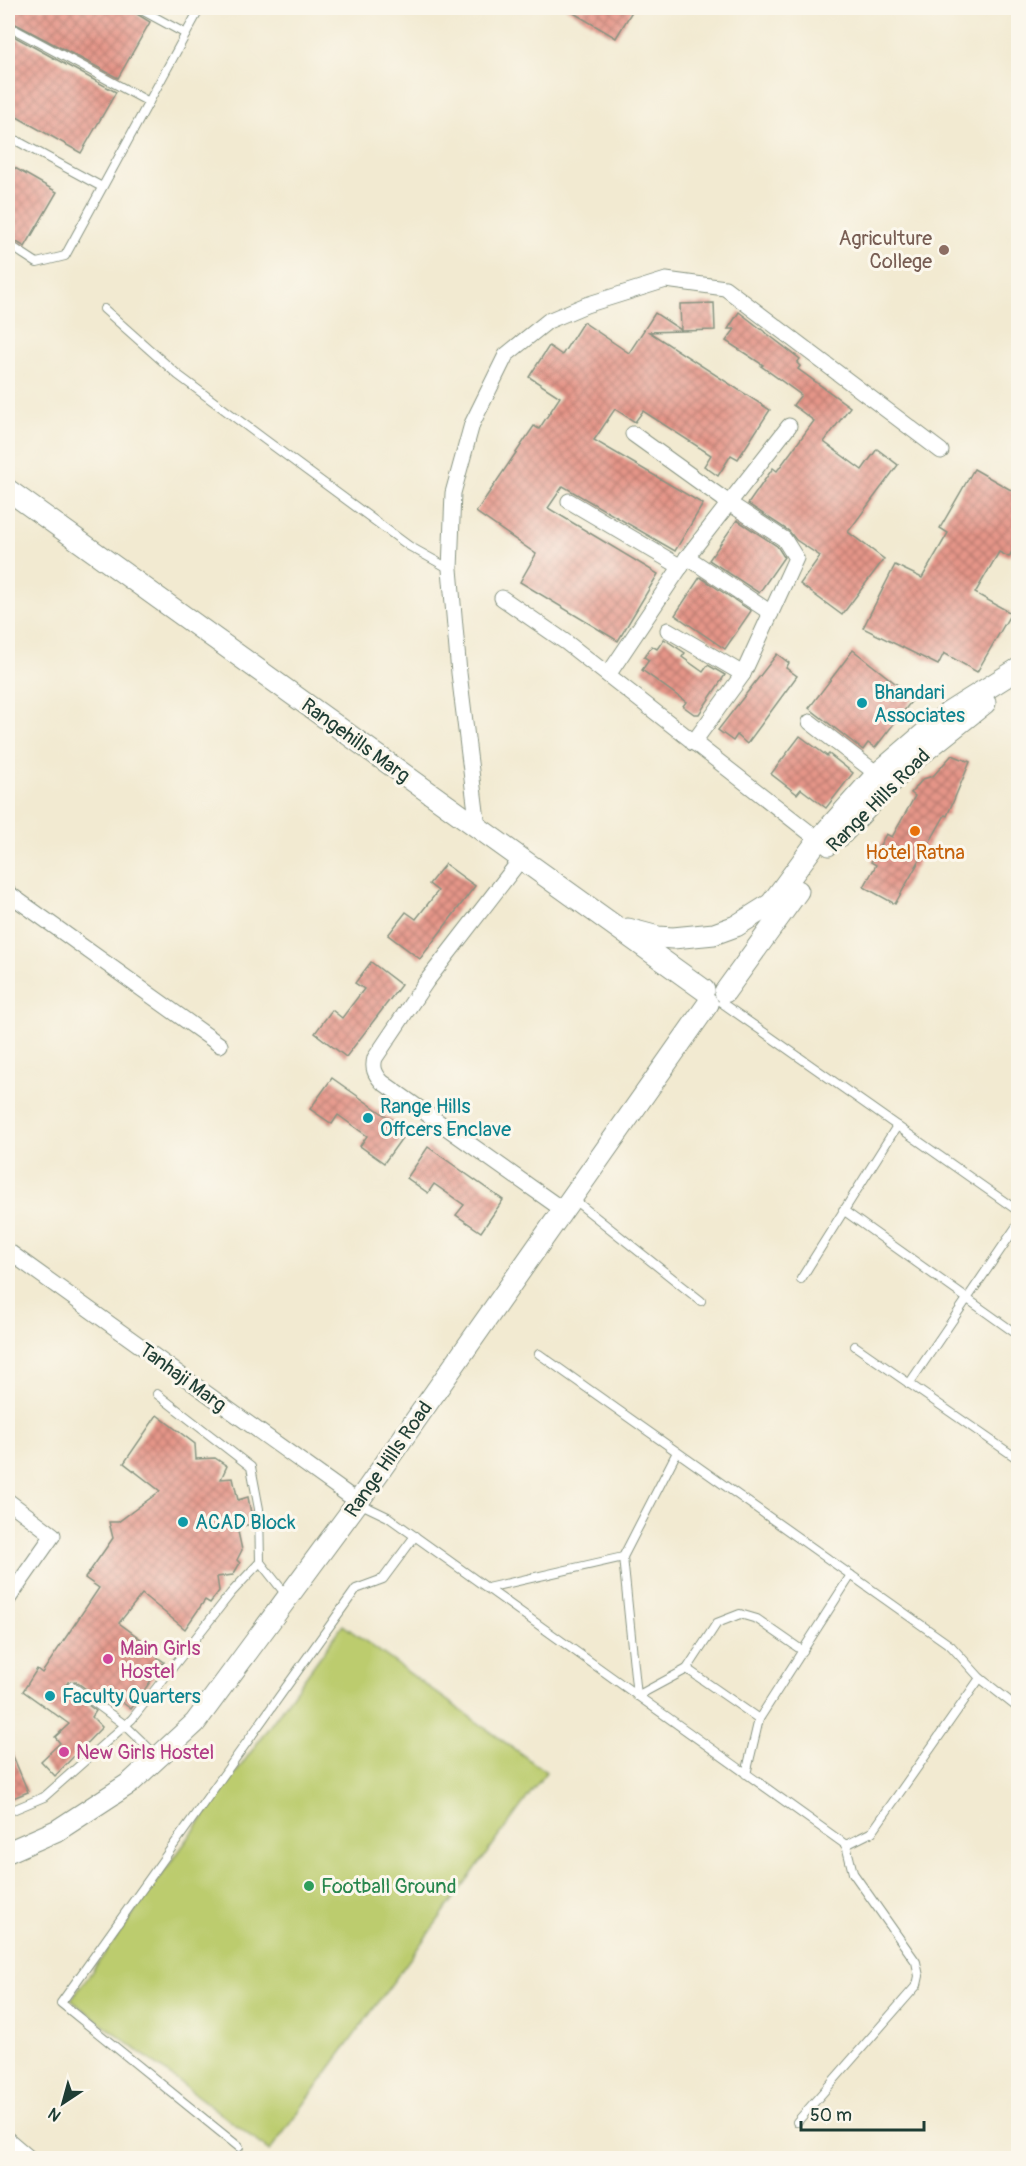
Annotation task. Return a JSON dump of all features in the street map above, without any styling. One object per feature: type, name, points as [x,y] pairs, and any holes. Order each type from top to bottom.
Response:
[{"type":"main road","name":"Rangehills Marg","points":[[8,490],[613,925],[715,995]]},
{"type":"main road","points":[[884,779],[948,713],[1018,669]]},
{"type":"main road","name":"Range Hills Road","points":[[715,995],[771,904],[884,779],[911,762],[995,695],[1018,682]]},
{"type":"main road","name":"Range Hills Road","points":[[8,1852],[58,1830],[130,1783],[195,1723],[358,1502],[715,995],[803,883],[823,844]]},
{"type":"main road","points":[[613,925],[658,937],[689,938],[714,934],[736,926],[771,904]]},
{"type":"street","points":[[478,828],[459,673],[450,569],[453,493],[472,424],[506,356],[548,321],[586,305],[666,280],[725,288],[941,452]]},
{"type":"street","points":[[608,675],[684,562],[789,426]]},
{"type":"street","points":[[633,434],[729,503],[784,539],[796,558],[743,674],[693,743]]},
{"type":"street","points":[[569,501],[684,562],[771,613]]},
{"type":"street","points":[[502,598],[608,675],[823,844]]},
{"type":"street","points":[[668,630],[743,674]]},
{"type":"street","points":[[810,722],[884,779]]},
{"type":"street","points":[[521,859],[426,982],[373,1064],[376,1076],[381,1082],[567,1204]]},
{"type":"street","points":[[8,893],[220,1046]]},
{"type":"street","name":"Tanhaji Marg","points":[[8,1251],[358,1502]]},
{"type":"street","points":[[8,1501],[53,1535],[8,1599]]},
{"type":"street","points":[[8,2140],[29,2158]]},
{"type":"lane","points":[[138,8],[186,34]]},
{"type":"lane","points":[[8,244],[37,262],[65,256],[201,8]]},
{"type":"lane","points":[[8,26],[149,102]]},
{"type":"lane","points":[[8,136],[102,187]]},
{"type":"lane","points":[[104,309],[178,375],[264,440],[409,546],[450,569]]},
{"type":"lane","points":[[715,995],[1018,1211]]},
{"type":"lane","points":[[801,1280],[897,1126]]},
{"type":"lane","points":[[567,1204],[700,1301]]},
{"type":"lane","points":[[843,1210],[1018,1335]]},
{"type":"lane","points":[[909,1384],[1018,1224]]},
{"type":"lane","points":[[855,1346],[1018,1459]]},
{"type":"lane","points":[[539,1354],[951,1646],[980,1678],[1018,1708]]},
{"type":"lane","points":[[157,1394],[251,1467],[259,1509],[260,1562],[288,1597]]},
{"type":"lane","points":[[637,1695],[623,1557],[677,1452]]},
{"type":"lane","points":[[358,1502],[388,1516],[846,1845],[853,1873],[916,1962],[919,1976],[917,1985],[797,2122]]},
{"type":"lane","points":[[239,2147],[61,2003],[356,1589],[383,1579],[415,1536]]},
{"type":"lane","points":[[487,1588],[623,1557]]},
{"type":"lane","points":[[8,1812],[44,1797],[125,1725],[231,1593],[260,1562]]},
{"type":"lane","points":[[746,1774],[759,1719],[851,1575]]},
{"type":"lane","points":[[637,1695],[687,1669],[717,1623],[740,1614],[757,1619],[802,1651]]},
{"type":"lane","points":[[687,1669],[759,1719]]},
{"type":"lane","points":[[846,1845],[872,1832],[980,1678]]},
{"type":"lane","points":[[72,1686],[125,1725],[158,1757]]},
{"type":"green space","name":"Football Ground","points":[[343,1625],[546,1772],[270,2151],[71,2000]]},
{"type":"building","points":[[8,8],[132,8],[135,13],[150,22],[118,78],[8,20]]},
{"type":"building","points":[[565,8],[634,8],[616,38]]},
{"type":"building","points":[[8,33],[116,92],[81,153],[8,112]]},
{"type":"building","points":[[8,164],[57,192],[25,247],[8,237]]},
{"type":"building","points":[[714,303],[715,330],[649,332],[770,410],[738,459],[731,455],[718,476],[704,466],[711,455],[643,411],[635,422],[615,409],[594,440],[703,504],[675,551],[563,486],[548,508],[658,574],[618,641],[520,582],[536,554],[476,512],[534,426],[539,429],[560,397],[529,377],[549,346],[562,355],[583,322],[629,353],[655,313],[681,330],[680,304]]},
{"type":"building","points":[[739,312],[800,359],[797,363],[800,366],[798,369],[850,407],[824,442],[862,470],[877,449],[898,465],[848,532],[884,559],[842,615],[800,584],[820,556],[796,540],[789,531],[748,504],[773,468],[777,471],[814,421],[793,405],[801,395],[761,366],[763,365],[726,341],[735,329],[728,329]]},
{"type":"building","points":[[974,469],[1018,494],[1018,540],[1009,557],[999,552],[975,593],[1011,613],[977,672],[944,653],[938,665],[863,628],[895,565],[922,578],[948,533],[940,528]]},
{"type":"building","points":[[737,520],[777,546],[784,557],[759,593],[709,560]]},
{"type":"building","points":[[700,577],[751,611],[725,649],[675,615]]},
{"type":"building","points":[[664,639],[685,653],[682,657],[703,672],[708,665],[725,675],[699,714],[694,714],[683,706],[686,702],[642,670],[649,660],[644,657],[652,646],[657,649]]},
{"type":"building","name":"Bhandari Associates","points":[[853,650],[914,698],[875,748],[868,743],[863,750],[809,708]]},
{"type":"building","points":[[777,654],[789,663],[786,668],[797,676],[747,744],[737,735],[733,741],[718,730]]},
{"type":"building","points":[[800,736],[827,756],[829,754],[853,773],[826,808],[801,789],[797,794],[771,774]]},
{"type":"building","points":[[952,755],[970,762],[947,816],[945,815],[895,904],[864,887],[876,865],[871,862],[886,834],[892,837],[915,796],[911,793],[923,779],[933,776]]},
{"type":"building","points":[[445,864],[475,886],[420,959],[388,935],[406,912],[416,919],[438,891],[429,884]]},
{"type":"building","name":"Range Hills Offcers Enclave","points":[[371,962],[401,985],[346,1057],[315,1033],[332,1010],[342,1018],[364,989],[355,983]]},
{"type":"building","name":"Range Hills Offcers Enclave","points":[[332,1078],[407,1131],[384,1163],[360,1146],[367,1136],[338,1115],[332,1124],[310,1109]]},
{"type":"building","name":"Range Hills Offcers Enclave","points":[[428,1147],[503,1200],[481,1232],[456,1215],[464,1205],[434,1184],[428,1193],[407,1178]]},
{"type":"building","points":[[157,1415],[195,1444],[196,1459],[215,1458],[227,1466],[221,1479],[233,1478],[238,1500],[248,1497],[253,1524],[237,1527],[242,1550],[237,1560],[240,1563],[233,1575],[217,1577],[219,1591],[210,1603],[205,1600],[185,1629],[142,1594],[119,1623],[153,1648],[150,1652],[164,1662],[131,1709],[111,1694],[104,1702],[75,1681],[68,1682],[66,1686],[68,1690],[96,1711],[92,1717],[102,1727],[55,1776],[41,1761],[60,1743],[55,1737],[69,1724],[23,1691],[37,1669],[42,1673],[99,1588],[85,1578],[113,1538],[109,1522],[118,1522],[160,1491],[124,1463]]},
{"type":"building","points":[[8,1744],[28,1792],[8,1800]]},
{"type":"place","name":"Agriculture College","points":[[944,250]]},
{"type":"place","name":"Bhandari Associates","points":[[862,703]]},
{"type":"place","name":"Hotel Ratna","points":[[915,831]]},
{"type":"place","name":"Range Hills Offcers Enclave","points":[[368,1118]]},
{"type":"place","name":"ACAD Block","points":[[183,1522]]},
{"type":"place","name":"Main Girls Hostel","points":[[108,1659]]},
{"type":"place","name":"Faculty Quarters","points":[[50,1696]]},
{"type":"place","name":"New Girls Hostel","points":[[64,1752]]},
{"type":"place","name":"Football Ground","points":[[309,1886]]}]
